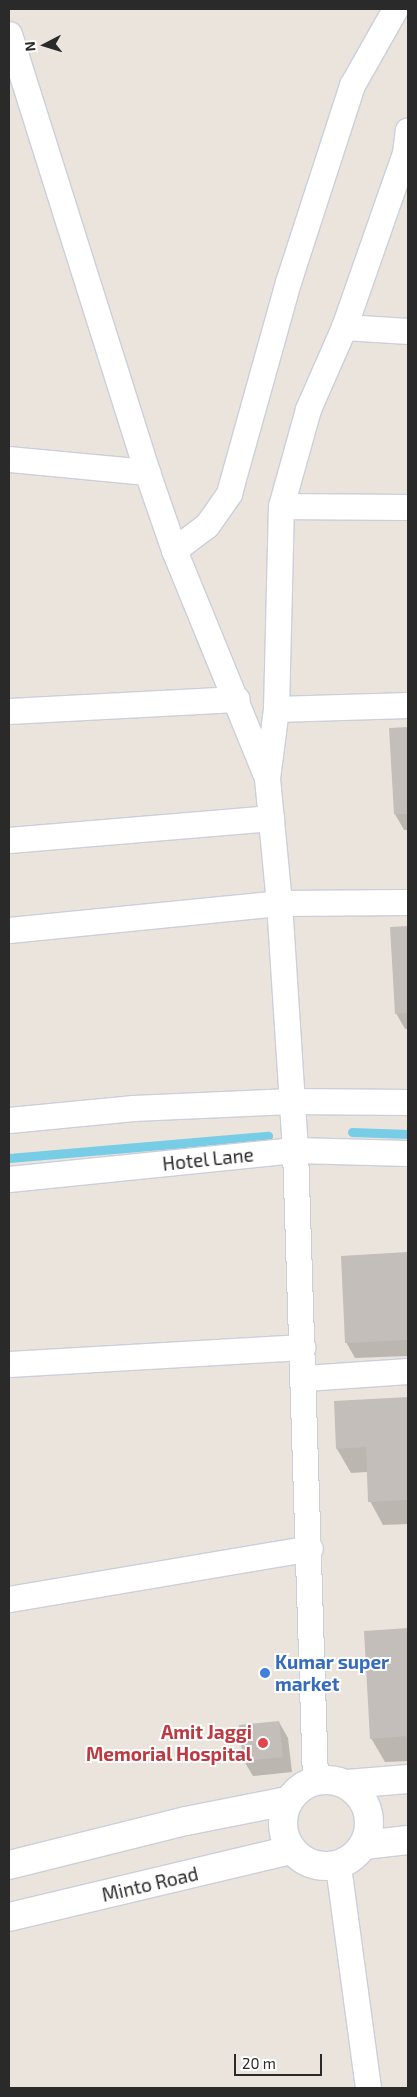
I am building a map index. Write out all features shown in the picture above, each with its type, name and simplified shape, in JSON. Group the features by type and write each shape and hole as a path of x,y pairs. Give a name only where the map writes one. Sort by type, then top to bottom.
{"street":[{"path":"174,550 207,525 229,493 288,282 352,85 395,9"},
{"path":"9,34 147,472 174,550 237,699 267,778"},
{"path":"315,1779 305,1378 295,1150 280,902 267,778 276,709 281,506 308,409 344,327 407,146"},
{"path":"344,327 408,331"},
{"path":"9,459 147,472"},
{"path":"281,506 408,507"},
{"path":"9,711 237,699"},
{"path":"276,709 408,706"},
{"path":"9,840 271,818"},
{"path":"9,930 280,902 408,902"},
{"path":"9,1120 133,1108 291,1101 408,1102"},
{"name":"Hotel Lane","path":"9,1179 295,1150 408,1153"},
{"path":"9,1364 303,1347"},
{"path":"305,1378 408,1371"},
{"path":"9,1599 310,1548"},
{"path":"347,1784 360,1795 366,1809 369,1829 364,1845 352,1858 338,1866 320,1867 304,1861 291,1850 283,1835 287,1801 298,1788 315,1779 330,1779 347,1784 408,1779"},
{"path":"9,1865 186,1821 287,1801"},
{"path":"364,1845 408,1840"},
{"name":"Minto Road","path":"9,1917 291,1850"},
{"path":"338,1866 368,2088"}],"building":[{"path":"408,727 408,814 394,814 389,728"},
{"path":"408,926 408,1013 395,1014 390,927"},
{"path":"408,1252 408,1340 345,1343 341,1256"},
{"path":"408,1397 408,1500 368,1502 366,1447 336,1449 334,1401"},
{"path":"408,1628 408,1736 370,1739 364,1631"},
{"path":"279,1721 283,1757 243,1761 239,1725"}],"waterway":[{"path":"352,1132 408,1134"},
{"path":"9,1158 268,1136"}],"place":[{"name":"Kumar super market","path":"265,1673"},
{"name":"Amit Jaggi Memorial Hospital","path":"263,1743"}]}
